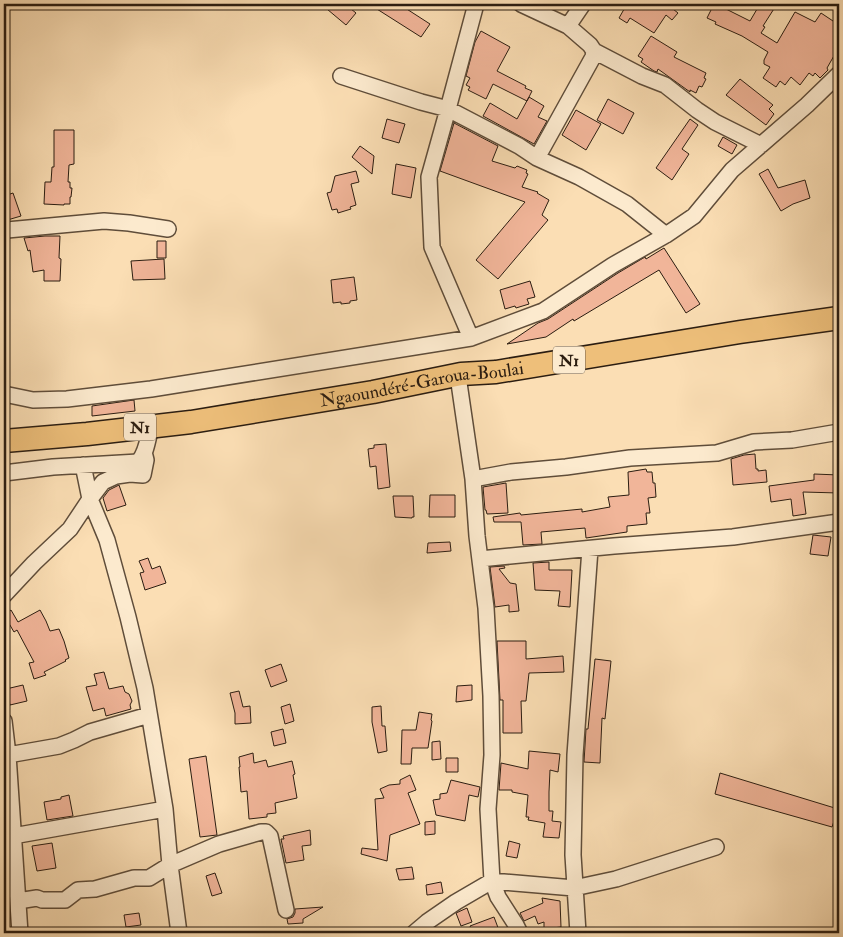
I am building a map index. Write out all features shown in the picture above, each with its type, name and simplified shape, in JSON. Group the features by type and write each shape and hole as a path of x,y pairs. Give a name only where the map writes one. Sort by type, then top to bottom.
{"highway":[{"name":"Ngaoundéré-Garoua-Boulai","path":"4,441 192,422 373,392 461,374 496,372 730,333 839,318"}],"street":[{"path":"471,338 432,247 430,177 476,4"},
{"path":"521,4 568,26 590,45 594,51 642,76 665,85 715,122 761,145"},
{"path":"568,26 583,4"},
{"path":"537,158 589,66 594,51"},
{"path":"4,394 33,400 67,399 151,389 471,338 543,311 613,265 666,236 694,216 732,170 807,105 839,74"},
{"path":"341,76 448,109 519,146 537,158 579,177 627,204 666,236"},
{"path":"4,231 104,221 168,229"},
{"path":"461,374 459,383 473,479 486,608 491,696 492,756 488,809 492,881 498,897 520,933"},
{"path":"4,473 53,467 138,462 144,452 151,426"},
{"path":"473,479 511,472 630,458 717,453 754,442 792,440 839,432"},
{"path":"4,595 34,562 70,529 103,482 116,476 143,475 146,460 144,452"},
{"path":"83,465 90,499 106,540 145,688 165,809 179,933"},
{"path":"480,559 734,537 839,522"},
{"path":"578,933 573,855 575,755 590,549"},
{"path":"8,755 59,746 90,732 149,715"},
{"path":"4,721 20,933"},
{"path":"13,836 165,809"},
{"path":"18,901 37,898 42,900 65,900 78,890 95,889 134,878 148,878 170,865 219,844 266,832 270,836 286,910"},
{"path":"414,933 456,902 492,881 574,888 616,879 716,847"}],"building":[{"path":"321,4 345,4 356,13 346,25"},
{"path":"369,4 399,4 430,24 421,37"},
{"path":"627,4 677,4 673,9 678,13 672,20 666,15 654,33 630,18 627,23 619,18"},
{"path":"714,4 750,21 760,4 777,4 763,26 765,27 761,33 777,43 795,12 815,22 821,13 833,21 839,11 839,47 827,68 828,70 820,78 815,73 813,76 809,73 800,85 791,77 785,85 780,81 776,87 763,78 770,67 764,64 768,52 707,18"},
{"path":"481,31 510,47 497,71 532,91 527,101 493,84 486,99 468,90 470,87 466,85 470,78 466,76 475,42"},
{"path":"651,36 677,52 674,57 706,73 704,78 706,79 702,87 699,86 696,93 690,90 690,92 658,69 657,72 654,71 641,62 643,59 638,56"},
{"path":"740,79 773,105 769,109 774,114 766,125 726,95"},
{"path":"529,97 544,106 538,117 547,121 534,144 483,116 490,103 517,119"},
{"path":"608,99 634,113 623,134 597,120"},
{"path":"576,110 601,124 586,150 562,135"},
{"path":"387,119 405,124 399,143 382,138"},
{"path":"690,119 698,125 682,149 689,154 672,180 656,168"},
{"path":"454,123 498,146 492,161 527,170 526,173 528,174 522,187 538,192 549,200 542,215 548,220 498,279 476,260 525,202 440,171"},
{"path":"54,130 74,130 74,164 69,165 68,182 70,182 70,188 72,188 70,204 44,204 45,182 51,182 52,167 54,167"},
{"path":"723,137 737,145 732,154 718,146"},
{"path":"360,146 374,156 372,174 352,157"},
{"path":"396,164 416,168 411,198 392,194"},
{"path":"768,169 778,188 805,180 810,198 781,211 759,174"},
{"path":"356,171 359,182 351,184 356,205 350,207 351,209 338,213 337,209 332,210 327,193 331,192 335,176"},
{"path":"13,193 21,216 4,221 4,196"},
{"path":"60,236 60,281 44,281 44,270 33,272 30,250 28,251 24,238"},
{"path":"157,241 166,241 166,258 157,258"},
{"path":"664,248 700,304 686,313 659,270 574,321 573,319 546,337 507,344 618,273"},
{"path":"164,259 165,279 133,280 131,261"},
{"path":"354,277 357,300 350,301 350,303 333,303 331,280"},
{"path":"530,281 535,297 527,299 529,304 505,309 500,290"},
{"path":"134,400 135,411 92,416 92,406"},
{"path":"386,444 390,487 378,489 376,466 370,467 368,449 374,448 374,445"},
{"path":"755,454 756,469 758,471 766,470 767,482 733,485 731,459"},
{"path":"646,469 647,472 652,472 656,497 648,498 650,513 646,513 647,524 627,526 627,532 586,538 585,528 541,532 542,544 523,545 521,522 494,522 493,517 520,513 521,515 582,509 582,512 610,507 608,497 629,495 628,472"},
{"path":"814,474 839,475 839,493 803,492 806,514 793,516 791,499 771,502 769,486 814,480"},
{"path":"506,483 508,513 487,514 483,487"},
{"path":"119,485 126,505 107,511 103,498 109,490"},
{"path":"430,495 455,495 455,517 429,517"},
{"path":"393,496 413,496 414,517 395,517"},
{"path":"813,535 831,537 828,556 810,554"},
{"path":"450,542 451,551 427,553 428,543"},
{"path":"148,558 152,569 160,566 166,583 145,590 140,573 144,572 139,561"},
{"path":"549,562 549,570 572,570 570,607 558,606 560,591 535,590 533,563"},
{"path":"504,566 505,568 499,569 510,583 516,584 519,611 509,612 509,605 495,607 490,567"},
{"path":"11,610 18,622 40,610 50,631 59,629 69,658 44,672 46,675 34,679 29,663 34,662 17,630 14,632 4,615"},
{"path":"497,641 526,641 526,659 563,656 564,672 529,673 526,701 521,701 522,733 503,733 503,700 500,700"},
{"path":"595,659 611,661 605,719 602,718 600,763 584,762 586,729 588,729"},
{"path":"281,664 287,681 271,687 265,670"},
{"path":"104,672 109,689 123,686 125,692 129,694 132,701 131,709 106,716 104,708 93,711 86,687 97,685 94,674"},
{"path":"23,685 27,701 10,705 6,689"},
{"path":"472,685 472,700 456,702 457,686"},
{"path":"239,691 243,707 250,706 251,723 235,724 235,713 230,693"},
{"path":"290,704 294,721 285,724 281,707"},
{"path":"381,706 382,726 385,726 387,751 378,753 372,722 372,707"},
{"path":"419,712 432,714 428,748 412,748 411,764 401,764 402,730 416,730"},
{"path":"283,729 286,743 274,746 271,732"},
{"path":"440,741 441,759 432,760 432,742"},
{"path":"529,751 560,754 558,772 550,770 549,792 549,811 553,811 552,821 561,822 559,838 543,837 545,823 528,820 529,817 526,817 528,795 512,792 512,790 499,790 501,763 528,769"},
{"path":"253,753 254,763 266,760 268,767 292,761 297,798 275,803 276,813 267,814 267,817 249,819 247,791 241,792 239,757"},
{"path":"206,756 217,835 200,837 189,759"},
{"path":"446,758 458,758 458,772 446,772"},
{"path":"720,773 838,809 832,827 715,794"},
{"path":"410,775 416,790 408,793 420,824 390,835 387,861 361,854 362,848 378,850 375,799 384,798 380,789 389,785 400,784 400,780"},
{"path":"451,780 480,787 478,797 469,795 465,821 436,815 433,800 440,799 440,794 447,793"},
{"path":"69,795 73,816 47,820 44,802 61,799 61,797"},
{"path":"435,821 435,834 425,835 425,822"},
{"path":"310,830 311,845 302,846 304,860 286,863 281,839 284,839 283,836"},
{"path":"509,841 520,844 517,858 506,856"},
{"path":"52,843 56,868 37,871 32,846"},
{"path":"412,867 414,879 399,880 396,869"},
{"path":"215,873 222,893 212,896 206,876"},
{"path":"441,882 443,893 427,895 426,885"},
{"path":"542,898 560,901 561,927 544,929 544,922 538,924 535,916 524,921 520,913 543,903"},
{"path":"323,907 303,919 303,923 288,924 287,919 293,917 295,909"},
{"path":"467,908 472,922 461,926 456,913"},
{"path":"139,913 141,925 126,927 124,915"},
{"path":"494,917 500,933 473,933 470,926"}]}
